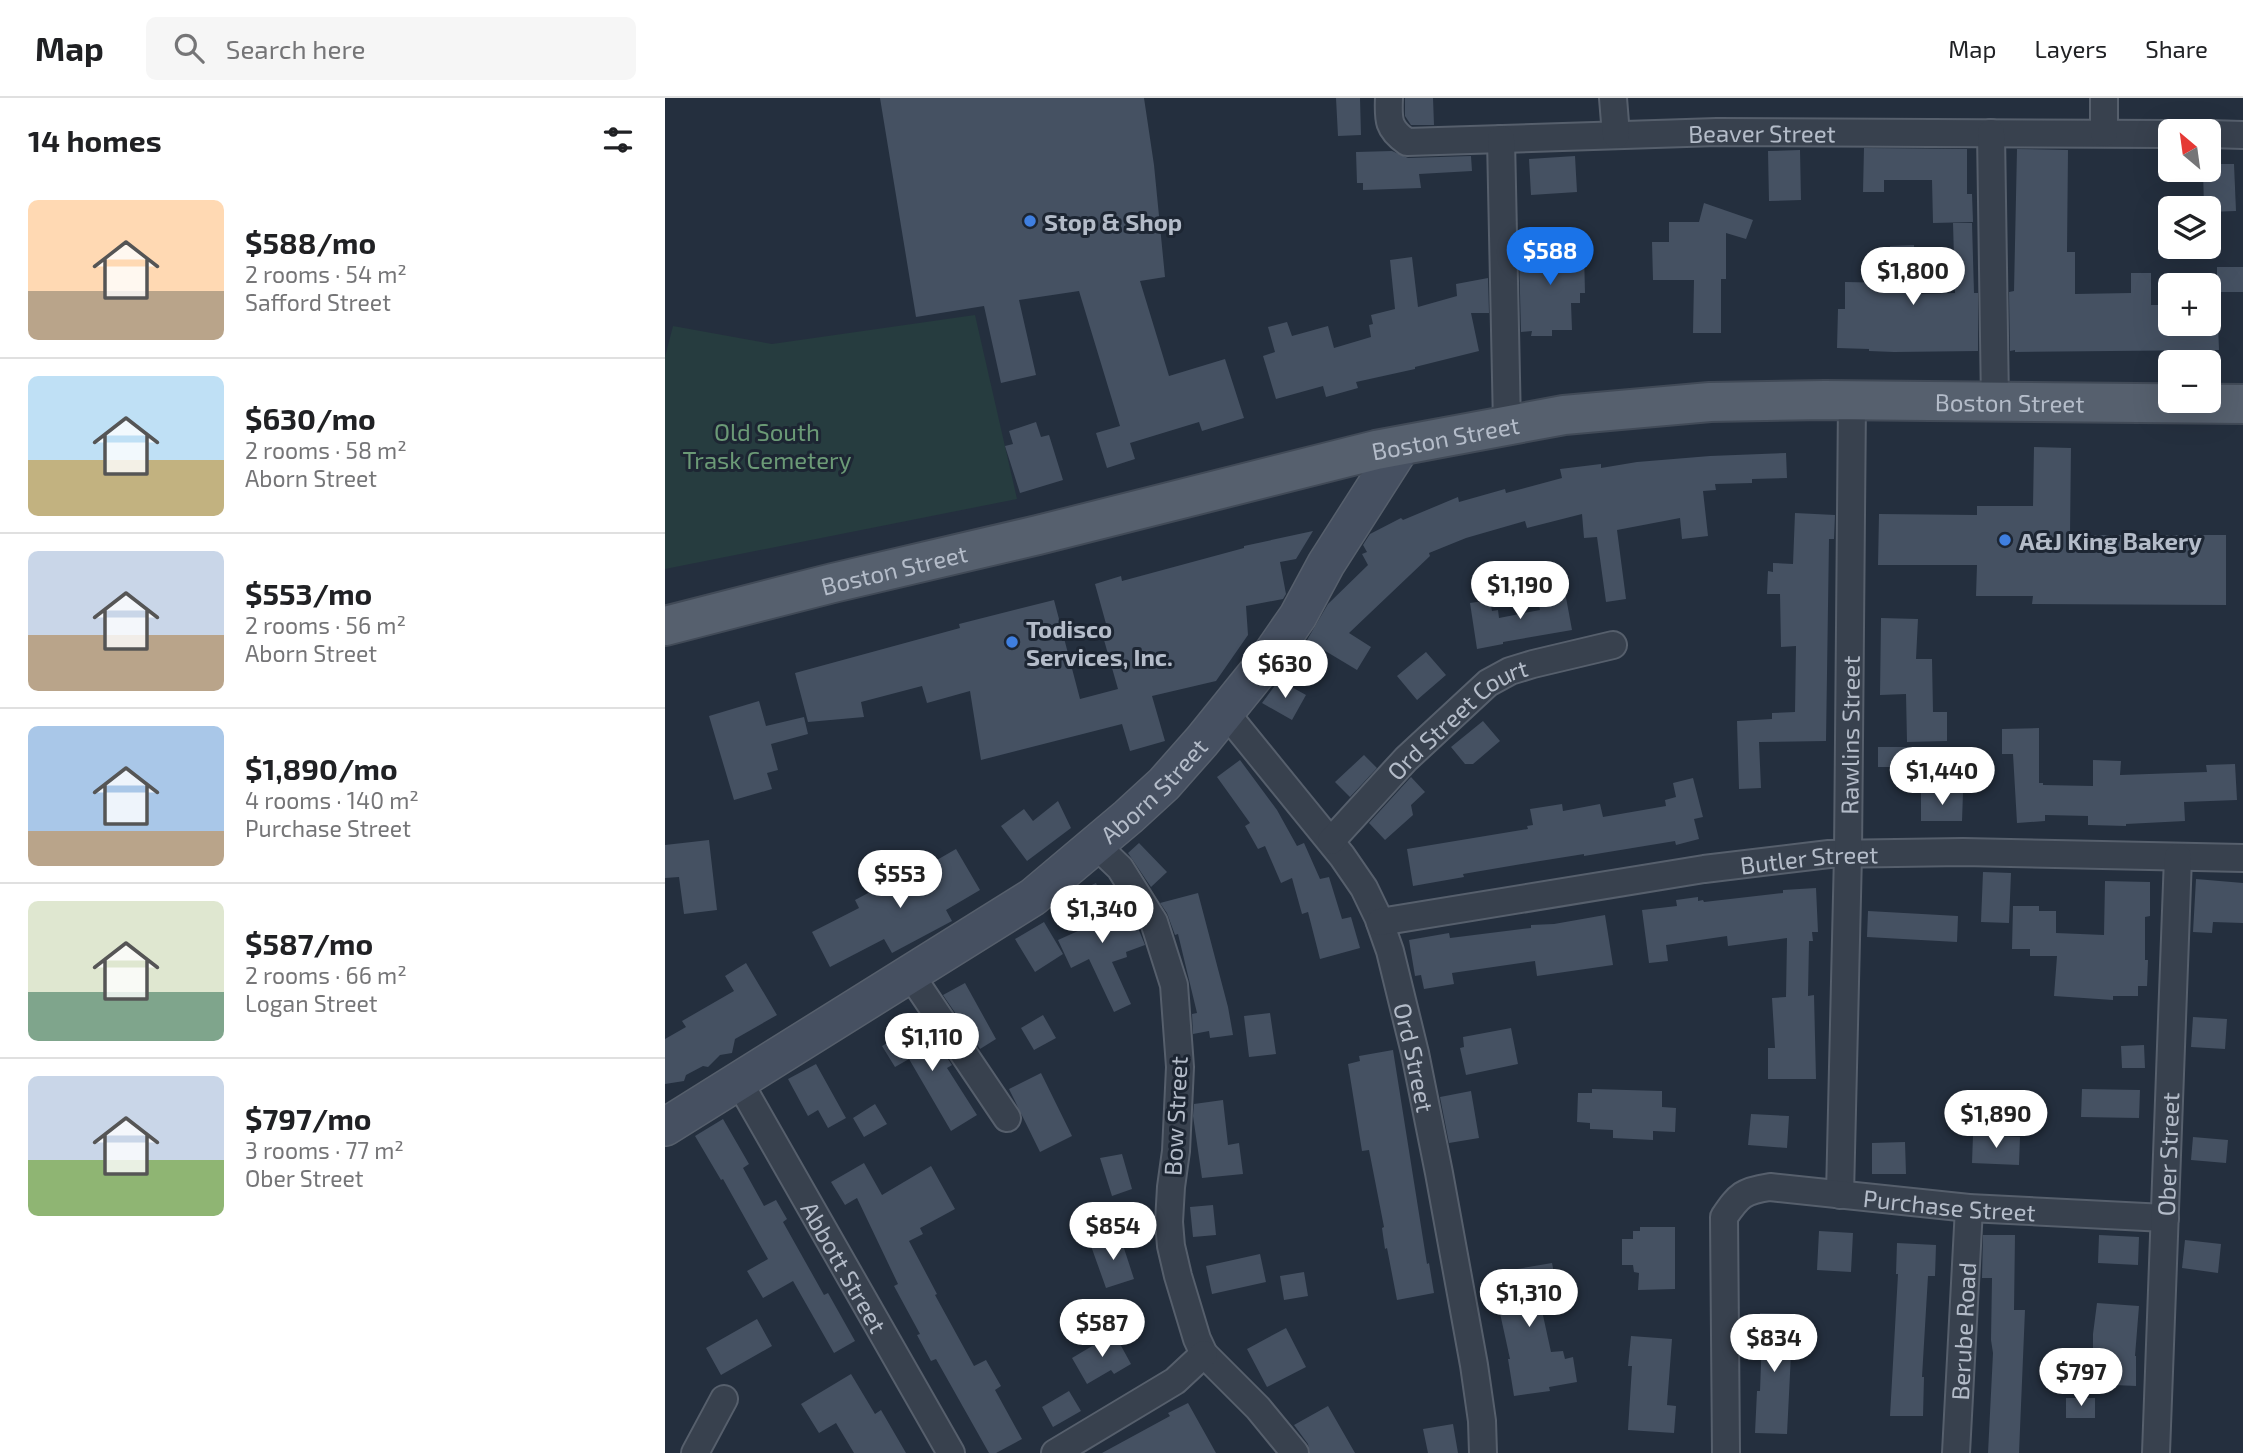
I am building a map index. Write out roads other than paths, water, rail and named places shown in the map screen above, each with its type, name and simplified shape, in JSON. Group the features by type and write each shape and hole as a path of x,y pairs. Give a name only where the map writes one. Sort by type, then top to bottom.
{"main road":[{"name":"Boston Street","path":"666,626 1402,445 1564,415 1678,403 1852,401 2243,404"}],"street":[{"name":"Beaver Street","path":"1389,98 1388,120 1397,135 1407,142 1717,132 2158,134"},
{"path":"1613,98 1616,135"},
{"path":"2104,98 2104,134"},
{"path":"1991,133 1995,403"},
{"path":"2221,134 2243,135"},
{"path":"1501,139 1507,425"},
{"name":"Rawlins Street","path":"1840,1195 1848,854 1852,401"},
{"name":"Aborn Street","path":"665,1126 1033,897 1097,846 1164,784 1269,657 1298,616 1326,564 1402,445"},
{"name":"Ord Street Court","path":"1331,841 1406,759 1488,682 1533,664 1613,645"},
{"name":"Ord Street","path":"1225,712 1331,841 1364,888 1380,922 1401,991 1439,1173 1474,1365 1482,1421 1483,1453"},
{"name":"Bow Street","path":"1097,846 1120,868 1154,922 1174,985 1180,1067 1169,1222 1171,1246 1196,1339 1204,1354 1258,1408 1295,1453"},
{"name":"Butler Street","path":"1380,922 1704,869 1829,854 1963,852 2243,858"},
{"name":"Ober Street","path":"2156,1453 2178,857"},
{"path":"910,974 1007,1118"},
{"name":"Abbott Street","path":"739,1080 951,1453"},
{"name":"Purchase Street","path":"1726,1453 1724,1217 1736,1200 1752,1190 1770,1187 1969,1208 2165,1218"},
{"name":"Berube Road","path":"1956,1453 1969,1208"},
{"path":"1055,1453 1175,1381 1204,1354"},
{"path":"695,1453 724,1399"}],"place":[{"name":"Stop & Shop","path":"1030,221"},
{"name":"A&J King Bakery","path":"2005,540"},
{"name":"Todisco Services, Inc.","path":"1012,642"}],"park label":[{"name":"Old South Trask Cemetery","path":"767,445"}]}
